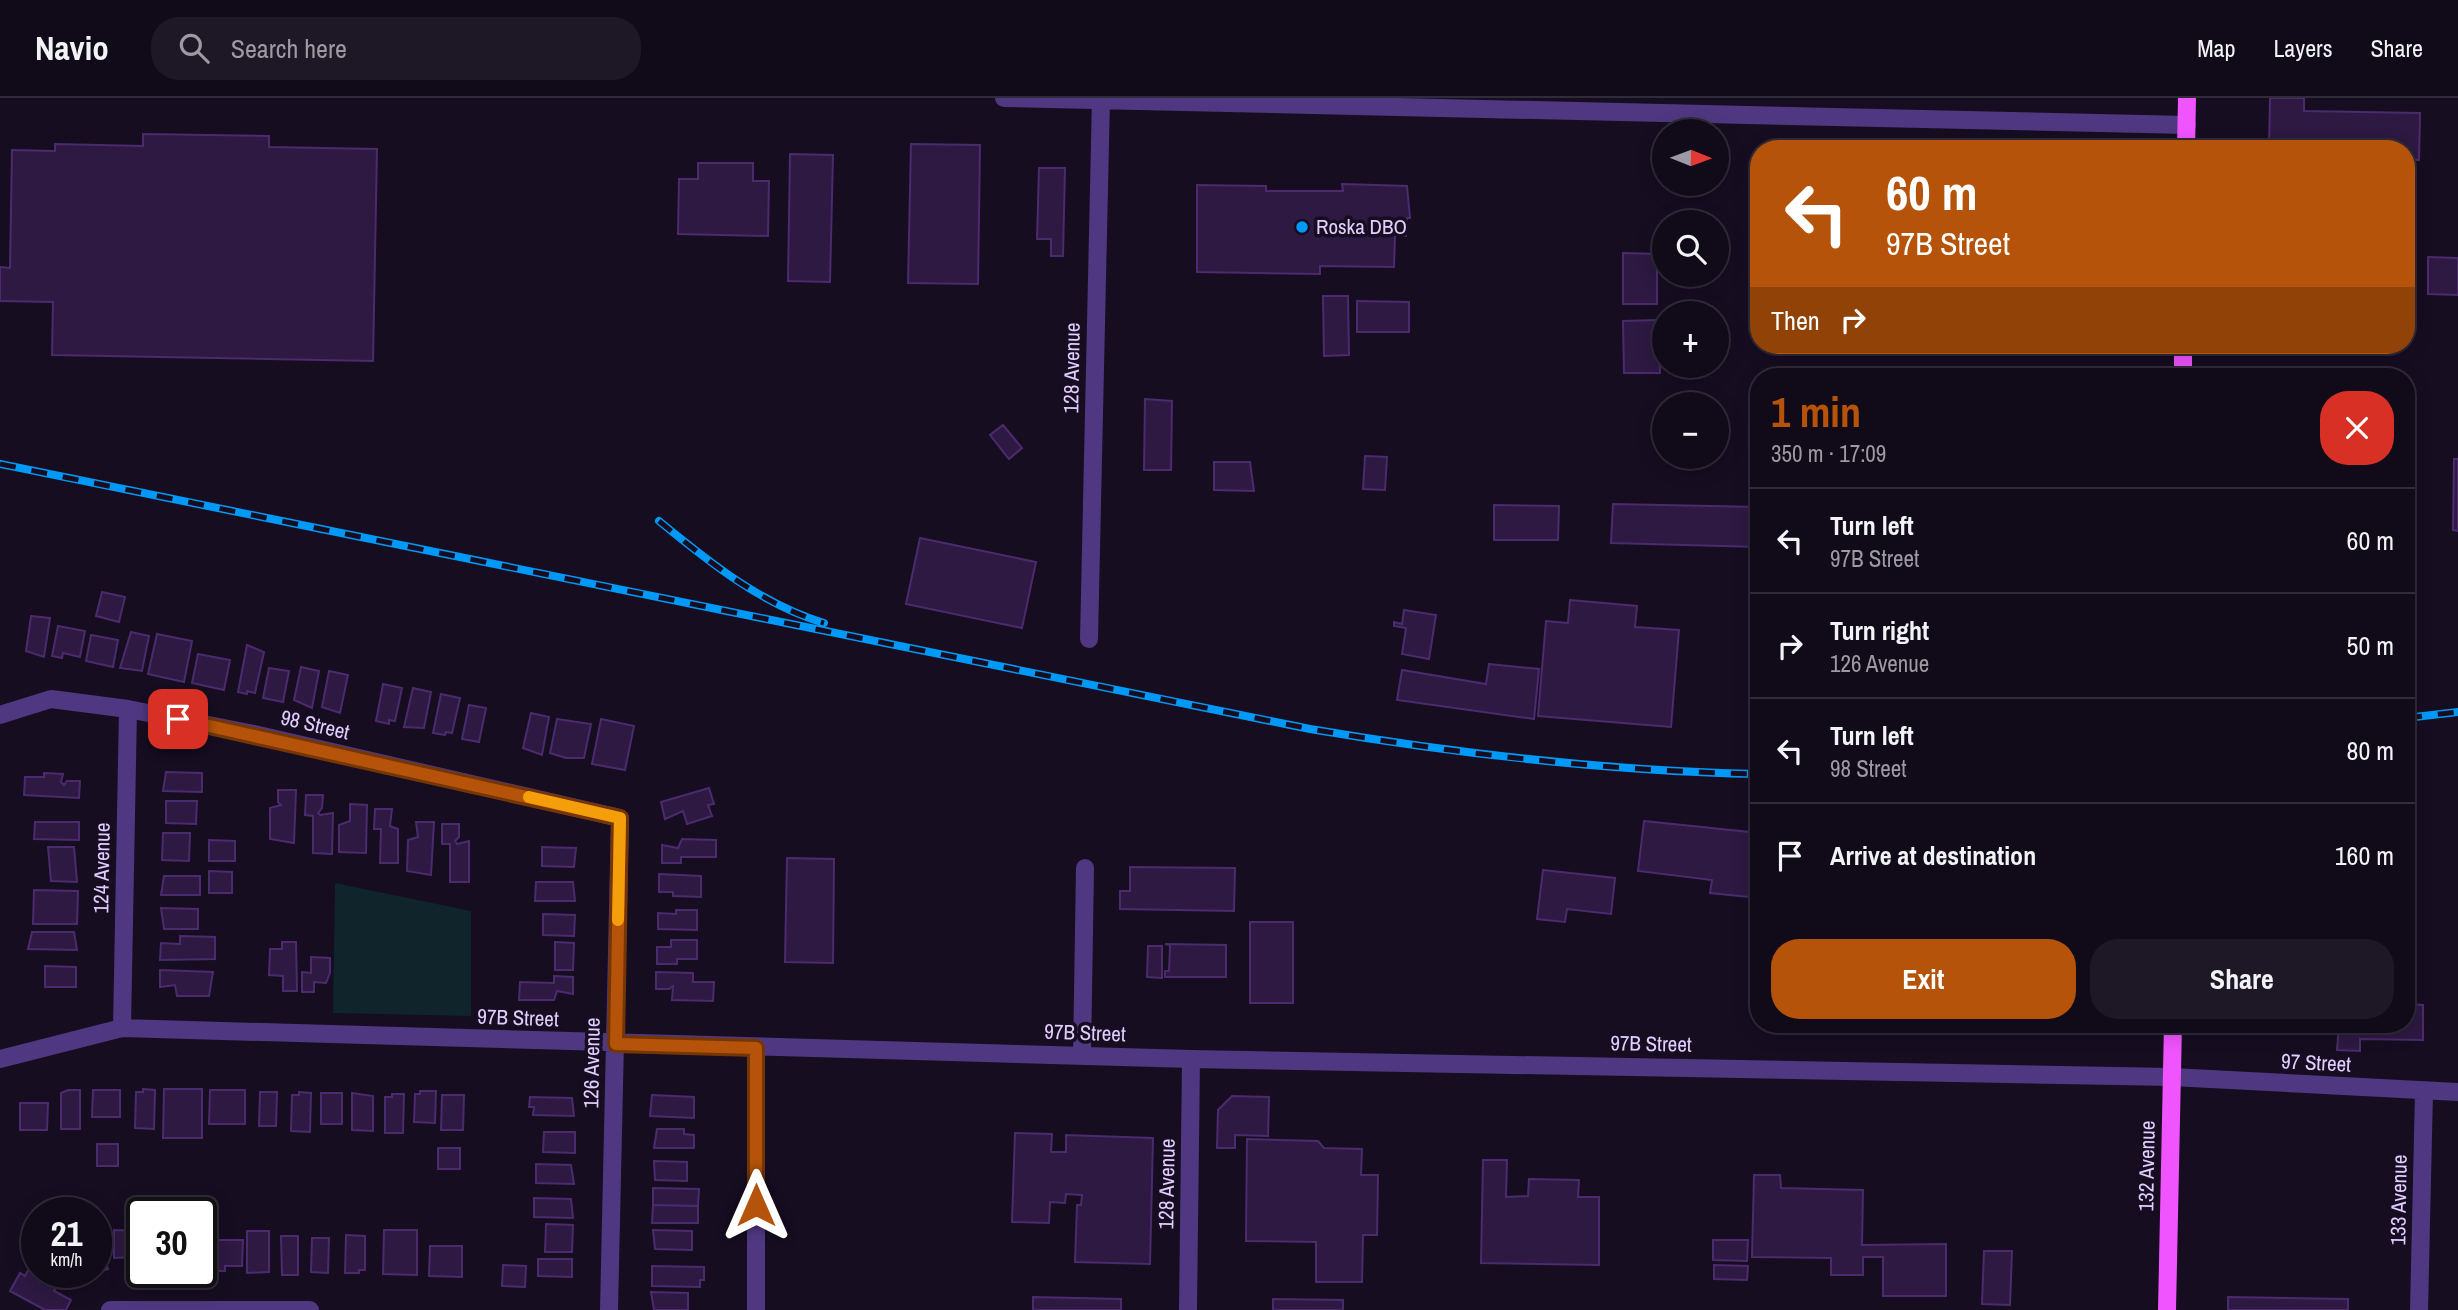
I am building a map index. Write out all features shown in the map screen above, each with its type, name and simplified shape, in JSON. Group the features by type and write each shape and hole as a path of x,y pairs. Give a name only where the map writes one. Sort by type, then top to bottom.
{"main road":[{"path":"2186,140 2187,98"},
{"name":"132 Avenue","path":"2167,1310 2173,1033"}],"street":[{"path":"1004,98 2187,125"},
{"name":"128 Avenue","path":"1088,639 1101,99"},
{"name":"98 Street","path":"0,715 51,699 128,709 254,734 620,818"},
{"name":"124 Avenue","path":"122,1028 128,709"},
{"name":"126 Avenue","path":"610,1310 620,818"},
{"path":"1082,1055 1085,868"},
{"name":"97B Street","path":"0,1059 122,1028 1191,1059 2172,1077"},
{"path":"756,1048 756,1310"},
{"name":"128 Avenue","path":"1188,1310 1191,1059"},
{"name":"97 Street","path":"2172,1077 2458,1092"},
{"name":"133 Avenue","path":"2419,1310 2424,1092"},
{"path":"110,1309 310,1310"}],"shaded area":[{"path":"335,883 471,911 471,1016 333,1013"}],"building":[{"path":"2270,98 2304,98 2304,111 2420,113 2419,160 2415,160 2415,140 2269,140"},
{"path":"143,134 269,136 269,147 377,149 373,361 52,355 53,302 0,301 0,267 10,268 12,150 55,151 55,144 143,146"},
{"path":"911,144 980,145 978,284 908,283"},
{"path":"790,154 833,155 830,282 788,281"},
{"path":"698,163 753,163 753,181 769,181 768,236 678,234 679,179 698,179"},
{"path":"1039,168 1065,168 1063,256 1051,256 1051,239 1037,239"},
{"name":"Roska DBO","path":"1342,184 1407,186 1410,218 1407,218 1406,236 1395,236 1394,267 1320,266 1320,274 1197,272 1197,185 1266,186 1266,191 1343,191"},
{"path":"1623,253 1652,254 1652,287 1657,287 1657,301 1652,301 1652,304 1623,304"},
{"path":"2428,257 2458,258 2458,295 2428,294"},
{"path":"1323,296 1348,296 1349,355 1324,356"},
{"path":"1357,301 1409,302 1409,332 1357,332"},
{"path":"1652,320 1652,373 1624,373 1623,321"},
{"path":"1145,399 1172,401 1171,470 1144,470"},
{"path":"1003,425 1022,448 1009,459 990,435"},
{"path":"1365,456 1387,457 1385,490 1363,489"},
{"path":"2454,459 2458,459 2458,531 2453,530"},
{"path":"1214,462 1250,462 1254,491 1214,490"},
{"path":"1613,504 1750,507 1750,547 1611,543"},
{"path":"1494,505 1559,506 1558,540 1494,540"},
{"path":"920,538 1036,562 1022,628 906,604"},
{"path":"102,592 125,597 119,622 96,616"},
{"path":"1570,600 1637,606 1635,627 1679,630 1671,727 1538,716 1546,621 1568,623"},
{"path":"1404,610 1436,615 1429,659 1402,654 1406,628 1394,626 1394,622 1402,624"},
{"path":"31,616 50,618 44,657 26,651"},
{"path":"58,626 85,631 80,657 63,653 62,658 52,656"},
{"path":"131,632 149,636 142,671 120,668"},
{"path":"157,634 192,641 184,682 148,674"},
{"path":"91,635 118,640 113,667 86,661"},
{"path":"247,645 264,652 255,693 247,691 247,694 238,692"},
{"path":"198,654 230,660 224,690 192,683"},
{"path":"1489,664 1539,669 1534,719 1397,700 1402,670 1486,684"},
{"path":"301,667 319,671 312,708 294,700"},
{"path":"269,668 289,671 283,702 263,698"},
{"path":"329,671 348,675 340,713 322,707"},
{"path":"383,684 402,688 395,721 389,720 389,724 376,721"},
{"path":"413,688 431,692 424,728 404,727"},
{"path":"441,694 460,698 452,733 446,732 445,735 433,733"},
{"path":"469,705 486,708 479,742 462,739"},
{"path":"531,713 549,717 542,755 523,748"},
{"path":"557,719 591,724 584,758 566,758 550,753"},
{"path":"601,719 634,726 625,770 592,764"},
{"path":"166,772 202,773 202,792 163,791"},
{"path":"44,773 63,774 61,782 64,785 67,781 80,781 79,798 24,795 25,777 44,777"},
{"path":"709,788 714,804 708,805 712,816 687,824 683,811 665,819 661,802"},
{"path":"278,790 296,790 294,843 270,839 270,808 281,805 278,802"},
{"path":"306,795 323,795 322,808 318,813 333,813 332,854 313,853 313,816 305,815"},
{"path":"166,801 197,801 196,824 166,823"},
{"path":"350,804 367,805 366,853 339,852 339,825 350,821"},
{"path":"375,809 392,809 390,826 398,829 398,863 380,863 381,829 374,829"},
{"path":"1644,821 1750,832 1750,897 1710,893 1712,880 1638,871"},
{"path":"35,822 79,822 79,840 34,839"},
{"path":"416,822 434,822 431,875 407,871 408,840 418,837"},
{"path":"442,824 459,824 459,837 455,841 457,844 469,841 469,882 450,882 450,844 442,844"},
{"path":"163,833 190,833 189,861 162,860"},
{"path":"682,839 716,840 716,857 681,857 681,863 662,863 662,845 678,848"},
{"path":"209,840 235,841 235,861 209,861"},
{"path":"48,847 74,847 77,882 51,881"},
{"path":"542,847 576,848 574,867 542,866"},
{"path":"787,858 834,859 833,963 785,962"},
{"path":"1130,867 1235,868 1234,911 1120,909 1120,891 1130,891"},
{"path":"1543,870 1615,878 1611,914 1567,909 1565,922 1537,919"},
{"path":"209,871 232,872 232,893 209,893"},
{"path":"659,874 701,876 701,897 673,896 673,892 659,892"},
{"path":"164,876 200,876 200,895 161,895"},
{"path":"536,882 573,882 575,901 535,901"},
{"path":"34,890 78,891 77,924 33,924"},
{"path":"161,908 198,909 198,929 164,929"},
{"path":"676,910 697,910 697,930 658,929 658,913 676,914"},
{"path":"543,914 575,915 574,936 543,935"},
{"path":"1250,922 1293,922 1293,1003 1250,1003"},
{"path":"32,932 74,932 77,950 28,949"},
{"path":"180,936 215,937 215,959 160,960 161,943 180,944"},
{"path":"671,940 697,940 697,959 677,959 677,964 657,964 657,947 671,947"},
{"path":"282,942 296,942 297,991 283,991 283,976 269,975 270,949 282,949"},
{"path":"555,942 574,943 573,970 555,970"},
{"path":"1165,944 1226,945 1226,977 1165,977 1165,971 1169,971 1170,945"},
{"path":"1148,946 1162,946 1162,978 1147,977"},
{"path":"311,957 330,958 330,973 326,983 314,982 314,992 302,992 302,972 311,973"},
{"path":"45,966 76,967 76,987 45,987"},
{"path":"160,970 213,972 209,996 177,996 175,985 160,987"},
{"path":"656,972 693,973 693,982 714,982 713,1001 672,1000 673,986 669,989 656,989"},
{"path":"554,976 573,977 573,994 557,991 554,1000 519,1000 520,982 554,983"},
{"path":"2415,1005 2423,1005 2423,1040 2360,1039 2360,1051 2337,1050 2338,1033 2415,1033"},
{"path":"143,1089 155,1090 154,1129 135,1128 136,1092 143,1092"},
{"path":"164,1089 202,1089 202,1138 163,1138"},
{"path":"80,1090 80,1129 61,1129 61,1093"},
{"path":"93,1090 120,1090 120,1117 92,1117"},
{"path":"210,1090 245,1090 245,1124 209,1124"},
{"path":"420,1091 436,1091 435,1123 414,1122 415,1094 420,1094"},
{"path":"260,1092 277,1092 276,1126 259,1126"},
{"path":"299,1092 311,1093 310,1132 291,1131 292,1095 299,1095"},
{"path":"321,1093 342,1093 342,1124 321,1124"},
{"path":"352,1093 373,1096 373,1131 352,1130"},
{"path":"392,1094 404,1094 403,1133 385,1133 385,1097 392,1097"},
{"path":"442,1095 464,1095 463,1130 441,1130"},
{"path":"652,1095 694,1097 694,1118 650,1116"},
{"path":"1232,1096 1269,1097 1268,1136 1235,1135 1235,1148 1217,1148 1218,1110"},
{"path":"530,1097 572,1098 574,1116 533,1115 534,1107 529,1107"},
{"path":"20,1103 48,1103 47,1130 20,1130"},
{"path":"657,1129 684,1129 684,1134 694,1135 694,1148 654,1148"},
{"path":"544,1132 575,1132 575,1153 543,1152"},
{"path":"1015,1133 1052,1134 1051,1152 1066,1152 1066,1135 1153,1138 1150,1264 1075,1262 1077,1205 1081,1205 1082,1195 1066,1194 1065,1203 1050,1202 1049,1223 1012,1222"},
{"path":"1247,1139 1318,1141 1324,1148 1362,1149 1361,1175 1378,1175 1377,1235 1363,1235 1362,1282 1316,1282 1316,1242 1246,1241"},
{"path":"97,1144 118,1144 118,1166 97,1166"},
{"path":"438,1148 460,1148 460,1169 438,1169"},
{"path":"1483,1160 1507,1160 1506,1197 1528,1196 1529,1179 1579,1180 1578,1197 1599,1197 1599,1265 1481,1263"},
{"path":"654,1161 687,1162 687,1181 655,1180"},
{"path":"536,1164 571,1165 574,1184 536,1183"},
{"path":"1754,1175 1780,1175 1781,1188 1863,1190 1862,1245 1946,1244 1946,1296 1883,1296 1883,1257 1863,1257 1863,1275 1831,1275 1831,1258 1752,1257"},
{"path":"653,1188 699,1189 698,1206 653,1205"},
{"path":"534,1198 571,1199 573,1218 534,1217"},
{"path":"653,1205 698,1206 698,1223 652,1223"},
{"path":"546,1224 573,1225 572,1252 545,1252"},
{"path":"114,1230 126,1230 126,1257 114,1258"},
{"path":"384,1230 417,1230 417,1275 383,1274"},
{"path":"653,1230 692,1231 692,1250 655,1249"},
{"path":"247,1231 269,1231 269,1272 247,1273"},
{"path":"346,1235 365,1236 365,1270 359,1270 359,1273 345,1273"},
{"path":"281,1236 298,1236 298,1275 282,1275"},
{"path":"312,1238 329,1238 328,1273 311,1272"},
{"path":"217,1240 243,1240 242,1266 225,1266 225,1271 217,1271"},
{"path":"1713,1240 1748,1240 1747,1261 1713,1260"},
{"path":"430,1246 462,1246 462,1277 429,1276"},
{"path":"1984,1251 2012,1251 2010,1305 1982,1304"},
{"path":"538,1259 572,1259 572,1277 538,1276"},
{"path":"503,1265 526,1266 525,1287 502,1286"},
{"path":"1714,1265 1748,1266 1747,1280 1714,1279"},
{"path":"652,1266 704,1267 704,1280 700,1280 700,1287 652,1286"},
{"path":"20,1273 21,1288 56,1288 54,1291 71,1300 66,1310 45,1310 10,1291"},
{"path":"651,1292 688,1293 688,1310 654,1310"},
{"path":"1033,1297 1121,1299 1121,1310 1033,1310"},
{"path":"2228,1297 2348,1299 2348,1310 2228,1310"},
{"path":"1273,1299 1343,1300 1343,1310 1273,1310"}],"railway":[{"path":"0,464 1310,729 1533,760 1750,774"},
{"path":"659,521 757,593 824,623"},
{"path":"2415,717 2458,712"}],"slow traffic":[{"path":"529,797 620,818 618,920"}],"place":[{"name":"Roska DBO","path":"1302,227"}],"route":[{"path":"178,719 620,818 616,1044 756,1048 756,1205"}]}
